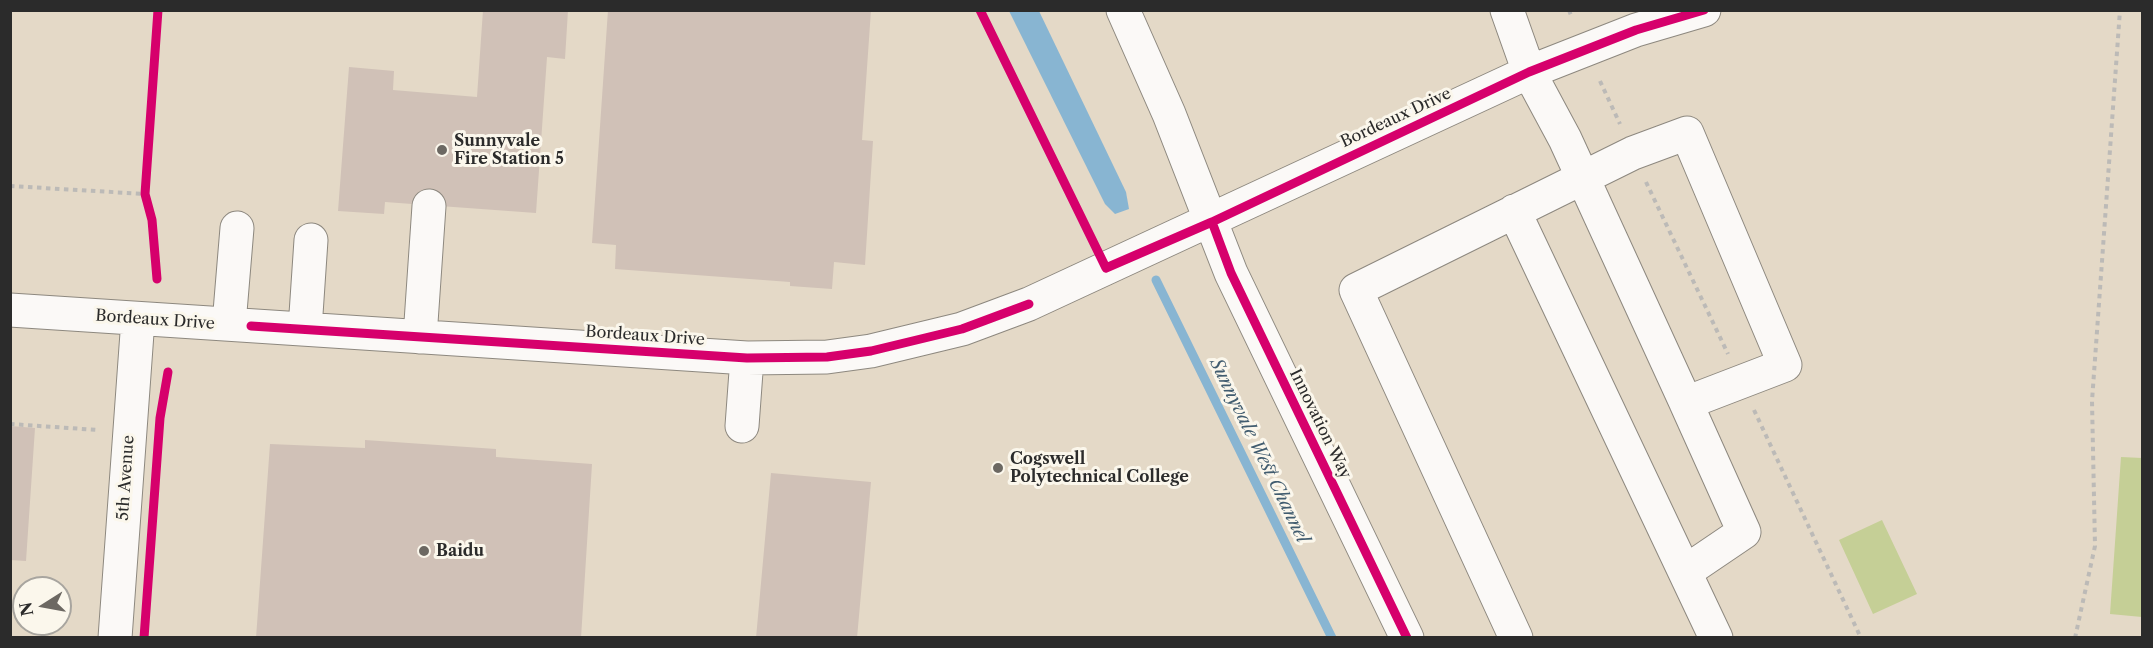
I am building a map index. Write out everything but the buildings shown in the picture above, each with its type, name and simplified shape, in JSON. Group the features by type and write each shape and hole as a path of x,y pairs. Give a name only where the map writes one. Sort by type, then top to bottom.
{"street":[{"name":"Innovation Way","path":"1123,10 1169,114 1230,273 1407,638"},
{"path":"1507,10 1529,72 1582,177 1744,532 1684,572"},
{"name":"Bordeaux Drive","path":"10,310 747,358 827,357 871,351 962,329 1029,304 1212,222 1529,72 1636,30 1704,10"},
{"path":"1516,638 1356,290 1582,177 1633,153 1687,133 1785,365 1686,403"},
{"path":"420,337 429,206"},
{"path":"1514,211 1716,638"},
{"path":"229,324 237,228"},
{"path":"305,329 311,240"},
{"name":"5th Avenue","path":"116,638 138,319"},
{"path":"742,426 747,358"}],"path":[{"path":"1569,10 1572,18"},
{"path":"2075,638 2095,546 2092,401 2120,10"},
{"path":"10,186 146,199 145,183"},
{"path":"10,424 102,430"}],"green space":[{"path":"2121,457 2142,458 2142,617 2110,614"},
{"path":"1882,520 1917,594 1873,614 1839,540"}],"water":[{"path":"1009,11 1039,11 1126,192 1129,209 1115,214 1105,204"}],"waterway":[{"name":"Sunnyvale West Channel","path":"1156,280 1332,638"}],"cycle path":[{"path":"157,279 152,220 145,194 158,10"},
{"path":"980,10 1106,268 1212,222 1529,72 1636,30 1704,10"},
{"path":"1212,222 1231,273 1407,638"},
{"path":"251,326 747,358 827,357 871,351 962,329 1029,304"},
{"path":"144,638 160,418 168,372"}],"place":[{"name":"Sunnyvale Fire Station 5","path":"442,150"},
{"name":"Cogswell Polytechnical College","path":"998,468"},
{"name":"Baidu","path":"424,551"}]}
